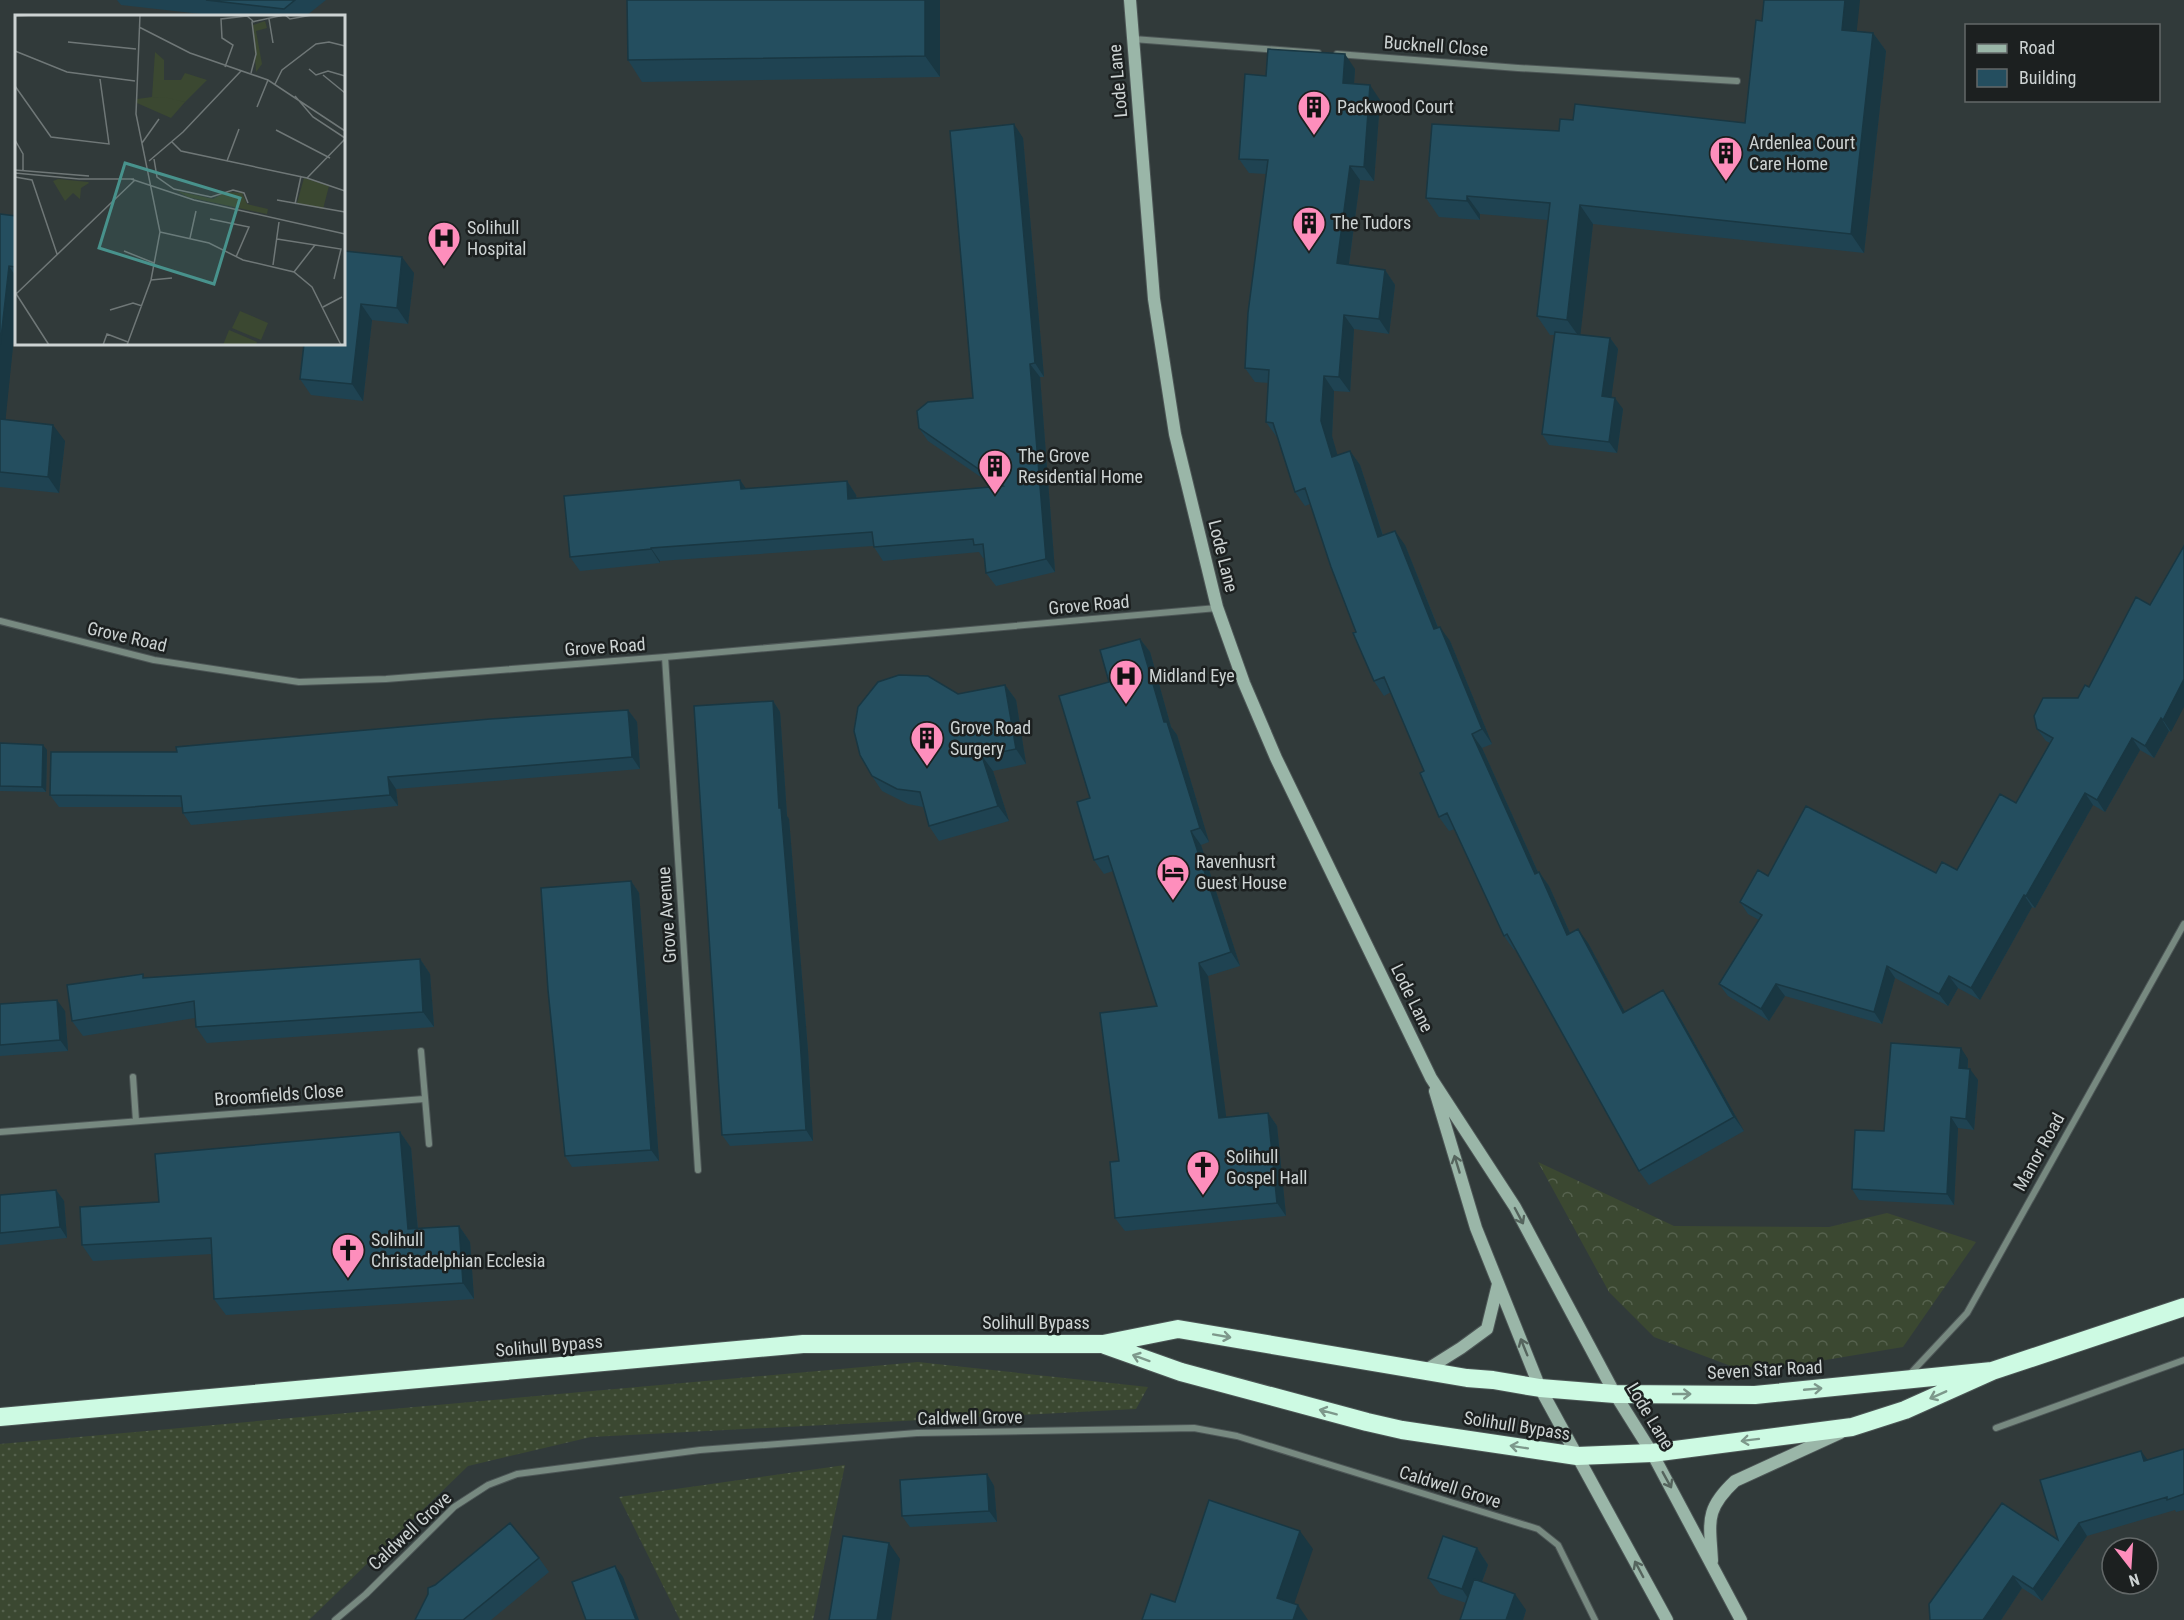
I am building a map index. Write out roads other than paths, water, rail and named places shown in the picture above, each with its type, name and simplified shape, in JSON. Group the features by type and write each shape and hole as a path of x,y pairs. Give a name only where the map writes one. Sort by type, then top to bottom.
{"highway":[{"name":"Seven Star Road","path":"1577,1456 1652,1454 1852,1427 1905,1410 1992,1371 2184,1307"},
{"name":"Solihull Bypass","path":"0,1418 803,1344 1103,1344 1178,1329 1540,1388"},
{"name":"Solihull Bypass","path":"1103,1344 1181,1372 1367,1422 1402,1430 1577,1456"},
{"name":"Seven Star Road","path":"1540,1388 1615,1394 1755,1395 1992,1371"}],"main road":[{"name":"Lode Lane","path":"1130,0 1154,299 1175,434 1217,608 1244,683 1276,758 1431,1078 1515,1207 1615,1394 1652,1454 1741,1620"},
{"name":"Lode Lane","path":"1431,1078 1476,1228 1540,1388 1667,1620"},
{"path":"1426,1370 1487,1329 1498,1284"},
{"path":"1712,1566 1710,1515 1723,1493 1735,1482 1852,1427"}],"street":[{"name":"Bucknell Close","path":"1133,39 1518,68 1737,81"},
{"name":"Grove Road","path":"0,621 154,660 299,682 386,679 665,657 1217,608"},
{"name":"Grove Avenue","path":"665,657 698,1170"},
{"name":"Manor Road","path":"1903,1381 1966,1313 2184,924"},
{"path":"421,1051 429,1144"},
{"path":"133,1077 136,1121"},
{"name":"Broomfields Close","path":"0,1132 424,1099"},
{"path":"1996,1428 2184,1360"},
{"name":"Caldwell Grove","path":"335,1620 366,1594 454,1507 488,1485 517,1474 700,1450 917,1433 1194,1428 1237,1436 1538,1530 1558,1545 1595,1620"}],"place":[{"name":"Packwood Court","path":"1314,136"},
{"name":"Ardenlea Court Care Home","path":"1726,182"},
{"name":"The Tudors","path":"1309,252"},
{"name":"Solihull Hospital","path":"444,267"},
{"name":"The Grove Residential Home","path":"995,495"},
{"name":"Midland Eye","path":"1126,705"},
{"name":"Grove Road Surgery","path":"927,767"},
{"name":"Ravenhusrt Guest House","path":"1173,901"},
{"name":"Solihull Gospel Hall","path":"1203,1196"},
{"name":"Solihull Christadelphian Ecclesia","path":"348,1279"}]}
